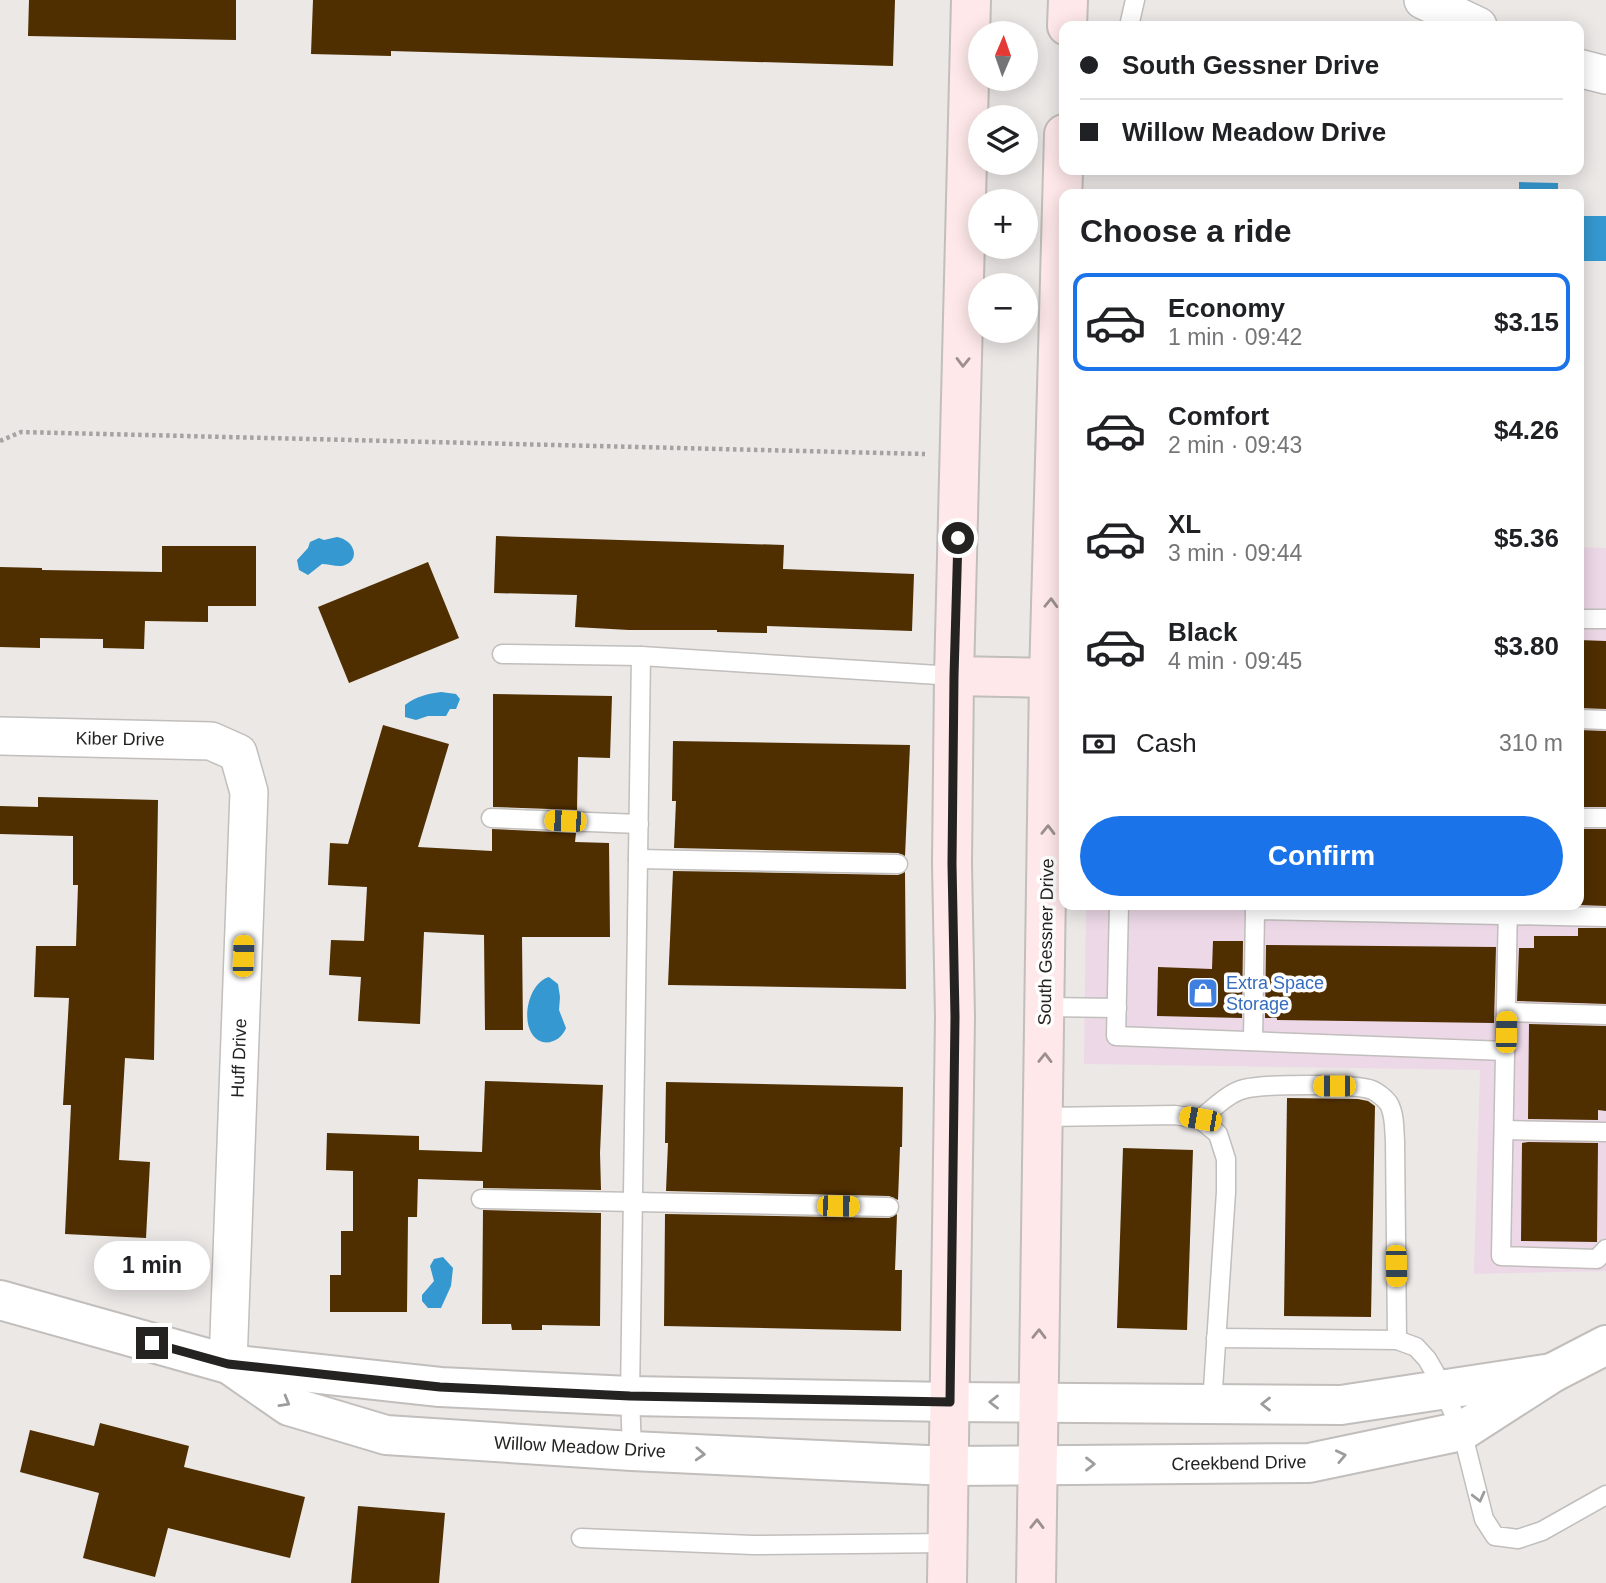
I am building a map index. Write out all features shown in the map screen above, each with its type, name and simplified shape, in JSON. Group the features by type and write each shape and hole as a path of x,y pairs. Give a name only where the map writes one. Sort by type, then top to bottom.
{"main road":[{"path":"947,1583 955,1017 952,864 954,676 971,0"},
{"path":"1067,21 1068,0"},
{"name":"South Gessner Drive","path":"1036,1583 1049,678 1059,315"},
{"path":"954,676 1049,678"}],"street":[{"path":"1423,0 1467,21"},
{"path":"1584,70 1606,75"},
{"name":"Kiber Drive","path":"0,736 211,741 238,754"},
{"name":"Huff Drive","path":"228,1364 248,792 238,754"},
{"name":"Willow Meadow Drive","path":"0,1300 228,1364 440,1387 630,1396 950,1402"},
{"name":"Creekbend Drive","path":"948,1466 1309,1463 1462,1431 1552,1373 1606,1345"},
{"name":"Willow Meadow Drive","path":"228,1364 289,1406 386,1435 632,1451 948,1466"},
{"name":"Creekbend Drive","path":"950,1402 1341,1405 1552,1373"}],"lane":[{"path":"1130,21 1135,0"},
{"path":"1584,619 1606,619"},
{"path":"502,654 641,656 954,676"},
{"path":"632,1451 630,1396 641,656"},
{"path":"1584,719 1606,720"},
{"path":"491,818 639,824"},
{"path":"1584,818 1606,818"},
{"path":"638,859 898,864"},
{"path":"1119,910 1116,1036 1505,1051"},
{"path":"1253,1041 1255,910 1508,910 1606,917"},
{"path":"1508,910 1501,1256 1597,1259 1606,1249"},
{"path":"1046,1007 1116,1008"},
{"path":"1506,1012 1606,1015"},
{"path":"1200,1119 1242,1089 1266,1086 1356,1086 1375,1091 1388,1104 1394,1120 1395,1141 1397,1340"},
{"path":"1044,1116 1175,1115 1200,1119 1219,1134 1226,1159 1226,1192 1212,1404"},
{"path":"1504,1130 1606,1132"},
{"path":"481,1199 889,1207"},
{"path":"1216,1338 1397,1340 1416,1347 1427,1359 1462,1431 1484,1519 1495,1536 1518,1539 1542,1531 1606,1495"},
{"path":"581,1538 753,1545 947,1543"}],"path":[{"path":"0,441 21,432 961,455"}],"shaded area":[{"path":"1584,547 1606,548 1606,1271 1474,1274 1480,1070 1084,1064 1086,910 1584,910"}],"water":[{"path":"1519,182 1558,183 1558,189 1519,189"},
{"path":"1584,216 1606,216 1606,261 1584,261"},
{"path":"337,537 351,546 354,554 350,562 340,566 322,564 308,575 299,570 297,560 310,542 319,538 324,540"},
{"path":"441,692 456,694 460,699 456,709 450,709 446,716 428,716 416,720 405,717 405,705 409,702"},
{"path":"549,977 558,984 559,1010 566,1028 556,1040 546,1042 536,1039 527,1019 532,993 542,980"},
{"path":"443,1257 453,1268 451,1286 441,1308 428,1308 422,1301 422,1295 434,1281 430,1266 434,1259"}],"building":[{"path":"29,0 236,0 236,40 28,36"},
{"path":"313,0 895,0 893,66 391,51 391,56 311,54"},
{"path":"496,536 784,545 783,569 914,574 912,631 767,626 767,633 575,627 577,595 494,593"},
{"path":"162,546 256,546 256,606 208,606 208,622 145,621 144,649 103,648 103,639 40,638 40,648 0,647 0,567 162,572"},
{"path":"428,562 459,638 349,683 318,607"},
{"path":"1584,640 1606,641 1606,709 1584,708"},
{"path":"493,694 612,696 610,758 578,757 577,810 493,807"},
{"path":"383,725 449,744 418,847 492,851 492,829 576,833 575,842 609,843 610,937 522,937 523,1030 485,1030 484,935 424,932 420,1024 358,1021 361,977 329,975 331,940 364,941 367,887 328,885 330,843 348,844"},
{"path":"1584,730 1606,731 1606,807 1584,807"},
{"path":"673,741 910,745 905,856 898,853 674,848 676,801 672,801"},
{"path":"38,797 158,800 154,1060 125,1058 119,1160 150,1162 146,1238 65,1234 71,1105 63,1105 69,998 34,997 36,946 76,946 78,885 73,885 73,836 0,834 0,806 38,807"},
{"path":"1584,829 1606,829 1606,906 1584,905"},
{"path":"673,871 898,875 905,872 906,989 668,985"},
{"path":"1578,928 1606,928 1606,1004 1517,1001 1519,948 1534,948 1534,936 1578,936"},
{"name":"Extra Space Storage","path":"1213,941 1243,941 1242,1018 1157,1016 1158,967 1212,969"},
{"path":"1266,945 1496,947 1494,1023 1265,1018"},
{"path":"1529,1024 1606,1026 1606,1111 1598,1110 1598,1120 1528,1119"},
{"path":"485,1081 603,1085 601,1190 483,1188 483,1181 418,1179 417,1217 408,1217 407,1312 330,1312 330,1275 341,1275 341,1231 353,1231 353,1171 326,1170 327,1133 419,1136 419,1150 482,1152"},
{"path":"666,1082 903,1087 898,1200 889,1196 666,1191"},
{"path":"1287,1098 1358,1099 1375,1106 1371,1317 1284,1316"},
{"path":"1522,1143 1598,1143 1597,1242 1521,1241"},
{"path":"1123,1148 1193,1150 1187,1330 1117,1328"},
{"path":"483,1210 601,1213 600,1326 542,1325 542,1330 512,1330 511,1324 482,1324"},
{"path":"665,1214 889,1218 897,1214 895,1270 902,1270 901,1331 664,1326"},
{"path":"100,1423 189,1446 184,1467 305,1497 290,1558 168,1528 155,1577 83,1558 99,1493 20,1472 30,1430 94,1446"},
{"path":"358,1506 445,1513 439,1583 351,1583"}],"place":[{"name":"Extra Space Storage","path":"1203,993"}],"route":[{"path":"152,1343 228,1364 440,1387 630,1396 950,1402 955,1017 952,864 958,538"}]}
